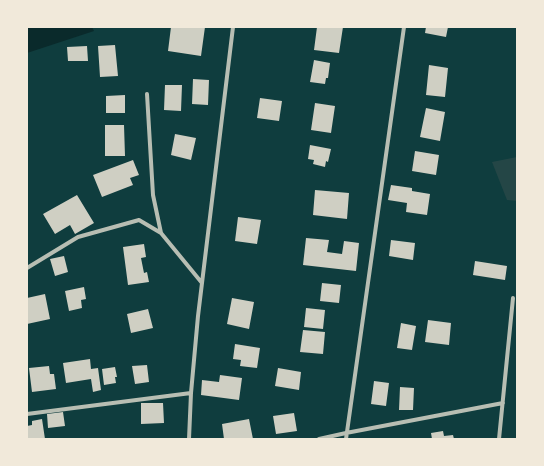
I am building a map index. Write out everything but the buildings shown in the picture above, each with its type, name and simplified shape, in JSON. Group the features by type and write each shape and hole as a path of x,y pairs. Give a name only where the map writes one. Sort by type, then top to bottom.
{"street":[{"path":"189,439 191,393 202,283 233,27"},
{"path":"346,439 404,27"},
{"path":"147,94 153,195 161,233"},
{"path":"27,268 78,236 139,220 161,233 202,283"},
{"path":"499,439 513,298"},
{"path":"27,414 191,393"},
{"path":"319,439 503,403"}],"shaded area":[{"path":"27,27 92,27 94,31 27,53"},
{"path":"517,157 517,201 507,200 492,162"}]}
